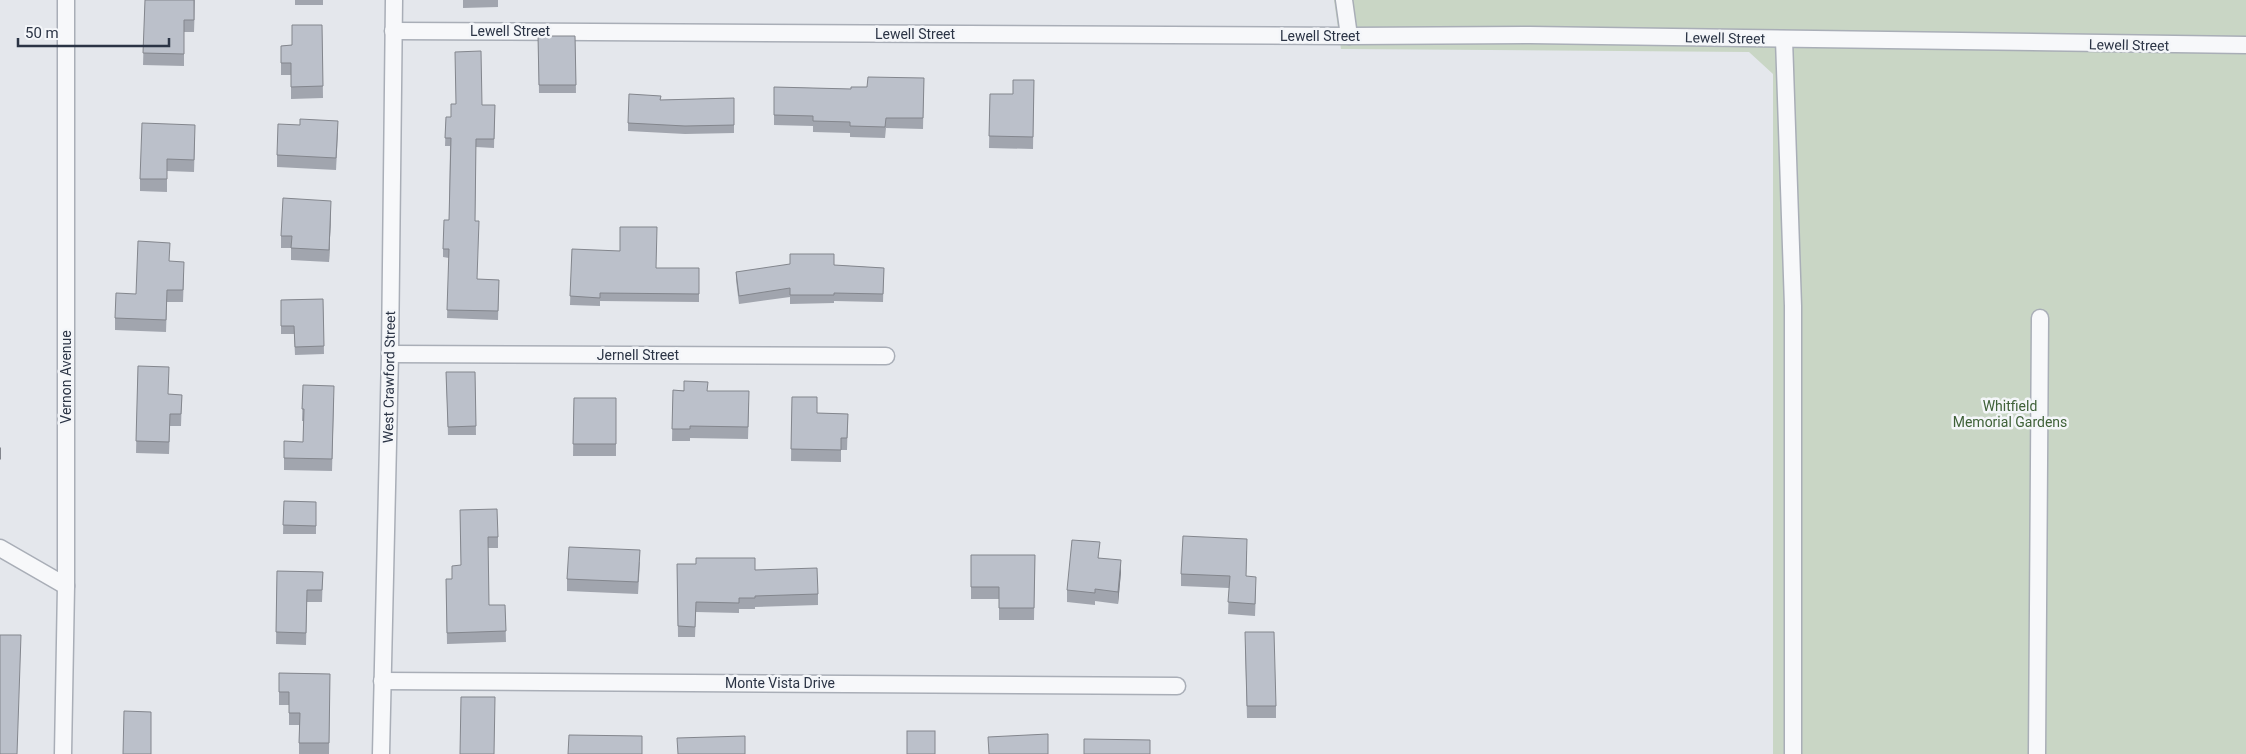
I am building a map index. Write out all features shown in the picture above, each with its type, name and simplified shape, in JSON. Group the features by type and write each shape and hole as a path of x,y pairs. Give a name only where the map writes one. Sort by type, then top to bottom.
{"street":[{"name":"Vernon Avenue","path":"63,754 66,586 66,0"},
{"name":"West Crawford Street","path":"382,754 390,354 394,0"},
{"path":"1344,0 1349,36"},
{"name":"Lewell Street","path":"393,31 1349,36 1530,35 2246,45"},
{"path":"1784,39 1793,306 1793,754"},
{"path":"2037,754 2040,318"},
{"name":"Jernell Street","path":"390,354 886,356"},
{"path":"0,548 66,586"},
{"name":"Monte Vista Drive","path":"382,681 1178,686"}],"green space":[{"name":"Whitfield Memorial Gardens","path":"1334,0 2246,0 2246,754 1773,754 1773,74 1749,52 1341,49"}],"building":[{"path":"145,0 194,0 194,20 184,20 184,54 143,53"},
{"path":"292,25 322,25 323,86 291,87 291,63 281,63 281,46 292,45"},
{"path":"538,36 575,36 576,85 539,85"},
{"path":"481,51 482,105 495,105 494,139 476,139 475,221 479,221 477,279 499,280 498,311 447,310 449,249 443,249 444,220 449,220 451,138 445,138 446,117 451,117 451,104 456,104 455,52"},
{"path":"868,77 924,78 923,118 886,118 885,127 850,126 850,122 813,121 813,116 774,115 774,87 851,89 851,87 867,87"},
{"path":"1013,80 1034,80 1033,137 989,136 990,94 1013,94"},
{"path":"629,94 661,96 660,100 734,98 734,125 685,126 628,123"},
{"path":"300,119 338,121 336,158 277,155 278,124 300,125"},
{"path":"142,123 195,125 194,160 167,159 167,179 140,179"},
{"path":"283,198 331,201 329,250 291,248 292,236 281,236"},
{"path":"620,227 657,227 656,268 699,268 699,294 600,293 600,298 570,296 572,249 620,251"},
{"path":"138,241 170,243 169,261 184,262 183,290 167,290 166,320 115,318 116,293 136,294"},
{"path":"790,254 834,254 834,265 884,268 883,294 834,293 834,295 790,295 790,288 739,296 736,272 790,264"},
{"path":"323,299 324,346 295,347 294,326 281,326 281,300"},
{"path":"138,366 169,367 168,394 182,395 181,414 170,414 169,442 136,441"},
{"path":"446,372 475,372 476,426 448,427"},
{"path":"684,381 708,382 707,391 749,391 748,427 690,426 690,429 672,429 673,390 684,391"},
{"path":"303,385 334,386 332,459 284,458 284,441 303,442"},
{"path":"792,397 817,397 817,413 848,414 847,438 841,438 841,450 791,449"},
{"path":"574,398 616,398 616,444 573,444"},
{"path":"284,501 316,502 316,526 283,525"},
{"path":"497,509 498,537 488,537 489,605 505,605 506,631 447,633 446,579 452,579 452,566 461,565 460,510"},
{"path":"1183,536 1247,539 1246,576 1256,577 1255,604 1228,602 1230,576 1181,574"},
{"path":"1072,540 1100,542 1098,558 1121,560 1118,592 1095,589 1095,593 1067,590"},
{"path":"569,547 640,550 638,582 567,579"},
{"path":"971,555 1035,555 1034,608 999,608 999,587 971,587"},
{"path":"696,558 755,558 755,570 817,568 818,594 755,596 755,598 739,598 739,603 696,602 695,627 678,626 677,564 696,564"},
{"path":"277,571 323,572 322,590 307,590 306,633 276,632"},
{"path":"1245,632 1274,632 1276,706 1247,706"},
{"path":"0,635 21,635 17,754 0,754"},
{"path":"279,673 330,674 329,743 299,743 300,713 289,713 289,692 279,692"},
{"path":"461,697 495,697 494,754 460,754"},
{"path":"124,711 151,712 151,754 123,754"},
{"path":"907,731 935,731 935,754 907,754"},
{"path":"1048,734 1048,754 989,754 988,737"},
{"path":"569,735 642,736 642,754 568,754"},
{"path":"745,736 745,754 678,754 677,738"},
{"path":"1084,739 1150,740 1150,754 1084,754"}]}
